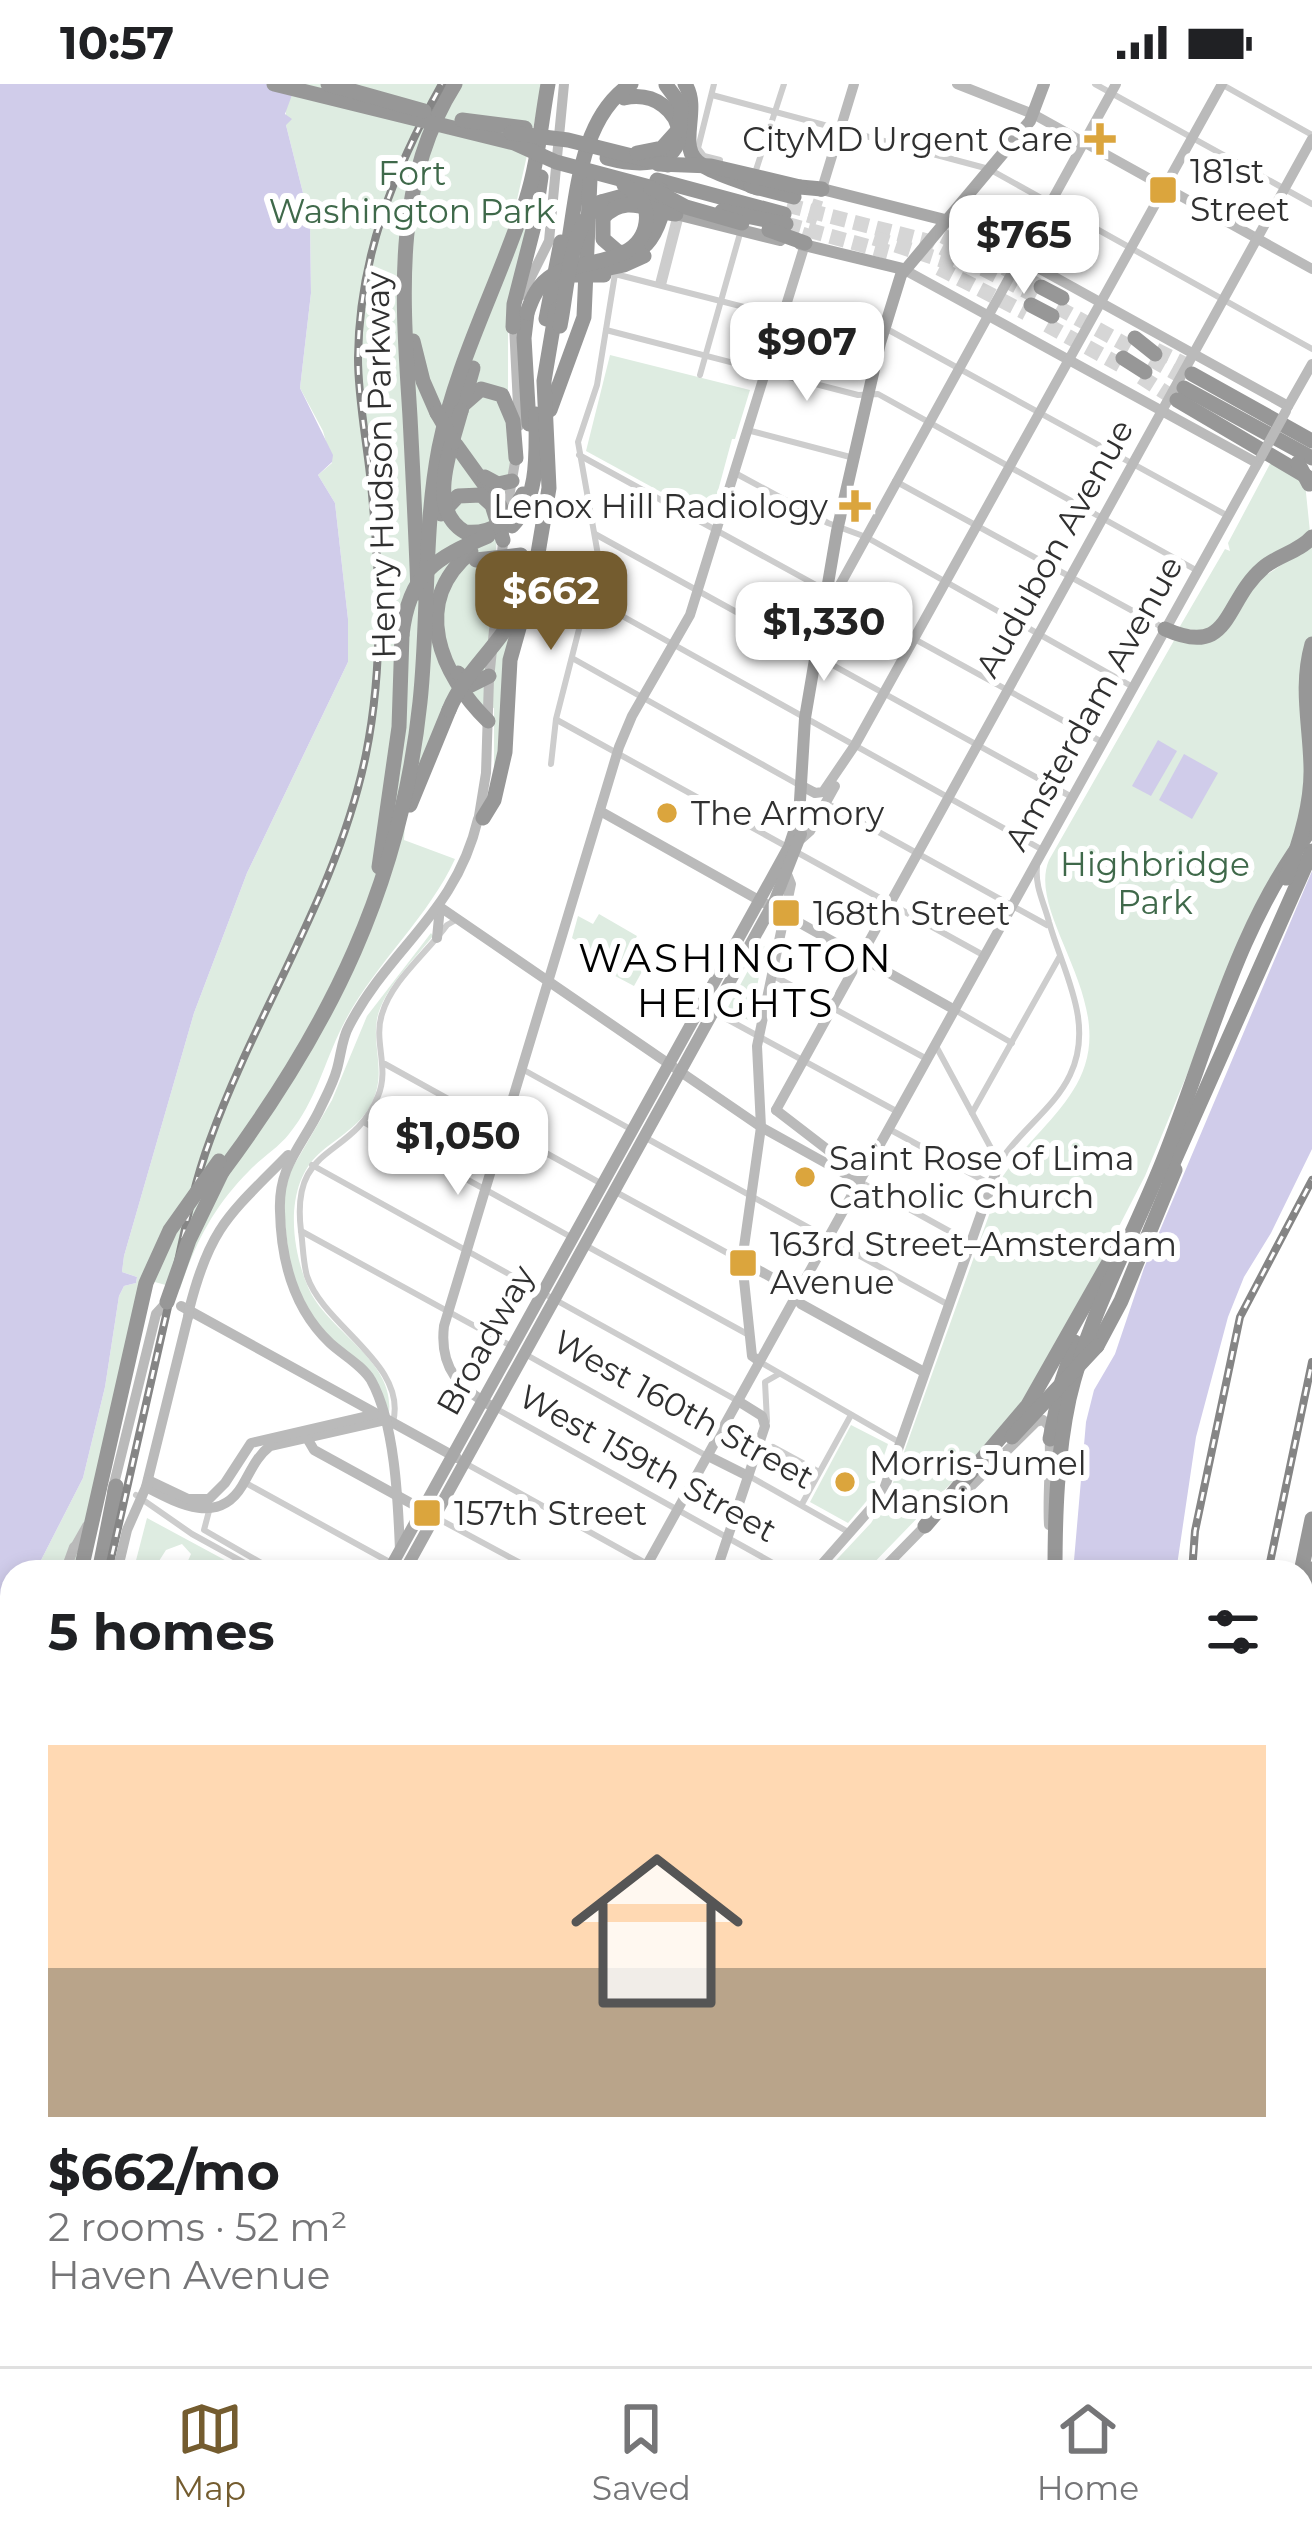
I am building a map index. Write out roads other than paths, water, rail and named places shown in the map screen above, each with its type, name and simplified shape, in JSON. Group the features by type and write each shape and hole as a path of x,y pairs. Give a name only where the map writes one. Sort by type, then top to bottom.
{"highway":[{"path":"277,84 790,210"},
{"path":"277,84 515,139 565,140 661,181"},
{"path":"326,84 661,181"},
{"path":"326,84 661,181"},
{"name":"Henry Hudson Parkway","path":"93,1560 155,1285 183,1226 320,1007 379,867 404,769 418,589 405,310 407,216 414,176 433,122 454,84"},
{"name":"Henry Hudson Parkway","path":"83,1560 146,1283 170,1230 290,1076 329,1010 368,923 394,840 418,719 432,501 444,427 526,200 548,84"},
{"path":"543,411 543,339 573,197 592,119 618,84"},
{"path":"379,867 398,736 402,634 411,596 429,566 505,529 531,494 573,197 604,110 631,84"},
{"path":"685,84 693,106 688,143 694,159 756,179 790,210 806,241"},
{"path":"607,163 649,152 674,139 682,124 682,110 677,95 665,85"},
{"path":"543,411 584,317 589,190 605,123 620,101 634,92 657,93 672,104 680,129 668,153 638,163 607,163"},
{"path":"462,120 522,128 589,145 640,198 646,211 645,229 628,250 550,276 531,300 524,333 530,440 518,488 507,519 488,530 465,532 450,521 444,490 470,374 532,203 542,114"},
{"path":"513,327 516,293 537,210 546,134 542,114"},
{"path":"476,135 512,152 607,163 718,167 790,210"},
{"path":"515,139 561,164 661,181 756,179"},
{"path":"607,163 694,210 790,210 821,192"},
{"path":"480,820 493,802 504,757 510,660 548,468 548,440 544,381 556,326 582,226 607,200 630,198 671,216 645,255 606,273 572,275 549,286 534,315 531,338 548,440"},
{"path":"607,200 790,210"},
{"path":"1034,300 1054,312"},
{"path":"405,310 420,371 437,413 495,495 505,529"},
{"path":"1126,353 1149,363 1126,353"},
{"path":"1186,382 1258,410 1307,464"},
{"path":"1186,382 1238,430 1307,464"},
{"path":"1186,382 1307,464"},
{"path":"1186,382 1307,464"},
{"path":"460,411 476,392 494,390 505,399 514,425 516,458"},
{"path":"1274,433 1307,464"},
{"path":"473,468 494,483 518,488"},
{"path":"489,676 475,685 462,680 446,633 454,585 474,556 518,512 518,488"},
{"path":"426,600 437,525 451,500 467,493 484,497 505,529"},
{"path":"1165,628 1189,639 1211,636 1262,569 1312,537"},
{"path":"488,721 456,686 444,662 439,606 454,566 474,556 528,557"},
{"path":"394,840 467,675 516,611 528,557"},
{"path":"1288,879 1310,789 1304,685 1312,644"},
{"path":"1312,668 1312,718"},
{"path":"925,1526 1097,1346 1139,1257 1182,1144 1201,1076 1312,814"},
{"path":"1190,1110 1259,915 1286,863 1312,828"},
{"path":"925,1526 1028,1405 1092,1294 1190,1110 1312,851"},
{"path":"1058,1560 1084,1378 1182,1144"},
{"path":"1057,1560 1057,1495 1065,1418 1079,1363 1163,1160"},
{"path":"174,1304 189,1240 220,1167"},
{"path":"1050,1439 1062,1381 1092,1294"},
{"path":"101,1560 118,1480"},
{"path":"1303,1560 1312,1519"}],"main road":[{"path":"518,488 520,431 513,327 550,238 564,84"},
{"path":"854,84 821,192 945,220 1101,303 1186,382 1287,409"},
{"path":"957,84 1033,114 1312,268"},
{"name":"Broadway","path":"766,904 788,874 796,846 805,718 838,526 882,335 904,269 1033,114 1044,84"},
{"path":"800,785 823,792 854,745 1222,84"},
{"path":"830,592 866,537 1113,88"},
{"name":"Audubon Avenue","path":"776,1110 1162,410 1186,382 1223,299 1312,137"},
{"path":"671,216 806,241 904,269 1259,460"},
{"path":"482,1401 459,1385 446,1361 443,1333 618,752 675,646 698,590 806,241"},
{"name":"Amsterdam Avenue","path":"649,1560 1312,364"},
{"path":"480,934 455,910 480,820 487,772 489,676 505,529"},
{"path":"796,846 826,803 854,745"},
{"path":"600,811 955,1010"},
{"name":"Broadway","path":"459,1459 482,1401 512,1346 796,846"},
{"path":"120,1560 205,1255 231,1210 291,1153 316,1118 335,1076 346,1029 440,908 463,868"},
{"path":"759,1361 752,1356 748,1335 742,1261 761,1120 759,1035 786,915 788,874"},
{"path":"440,908 748,1118 761,1120 860,1181"},
{"path":"437,938 440,908"},
{"path":"761,1120 776,1110 854,1170 860,1181"},
{"name":"Broadway","path":"404,1560 616,1192 637,1133"},
{"path":"291,1153 281,1192 287,1272 296,1297 328,1341 372,1382 391,1464 400,1550"},
{"path":"826,1560 884,1489 999,1163"},
{"path":"272,1172 281,1192"},
{"path":"742,1261 789,1287 801,1304 924,1372"},
{"path":"70,1560 118,1480 156,1314 174,1304 383,1422 459,1459"},
{"name":"West 159th Street","path":"482,1401 495,1408"},
{"path":"720,1560 765,1426 762,1416 738,1401"},
{"path":"892,1560 1037,1421 1047,1424 1050,1439 1046,1479 1056,1560"},
{"path":"143,1487 201,1501 216,1494 250,1443 383,1422"},
{"path":"171,1495 193,1508 225,1504 270,1445 304,1433"},
{"path":"304,1433 314,1450 429,1513"},
{"path":"244,1449 258,1456"},
{"name":"West 160th Street","path":"708,1456 748,1476"},
{"path":"225,1483 230,1490 242,1486"},
{"name":"Broadway","path":"400,1560 400,1550 429,1513"}],"street":[{"path":"715,84 699,152 756,179 821,192"},
{"path":"756,179 784,84"},
{"path":"1094,84 1113,88 1312,204"},
{"path":"1222,84 1312,137"},
{"path":"712,95 988,169 1312,349"},
{"path":"661,285 671,216"},
{"path":"700,375 741,230"},
{"path":"551,764 556,719 598,555 578,454 606,330 606,273 882,335 958,368 1228,516"},
{"path":"606,330 878,394 1197,571"},
{"path":"747,430 854,458"},
{"path":"578,454 1102,742"},
{"path":"734,472 866,537 1133,686"},
{"path":"896,481 1165,628"},
{"path":"595,534 1072,797"},
{"path":"588,597 946,796 1041,855 1036,884 1079,1016 1076,1060 1062,1089 1018,1135 999,1163 935,1044"},
{"path":"572,658 800,785"},
{"path":"556,719 796,846 985,956"},
{"path":"826,803 1050,928"},
{"path":"383,1422 395,1416 390,1388 374,1357 320,1303 306,1274 298,1198 312,1165 364,1123 380,1093 385,1064 381,1016 398,984 451,921 459,920"},
{"path":"972,1113 1060,956"},
{"path":"772,975 927,1059"},
{"path":"706,1007 898,1112"},
{"path":"955,1010 1012,1042"},
{"path":"385,1064 742,1261"},
{"path":"522,1070 947,1304"},
{"path":"364,1123 748,1335"},
{"path":"889,1129 990,1184"},
{"path":"312,1165 738,1401"},
{"path":"860,1181 969,1242"},
{"name":"West 160th Street","path":"301,1231 708,1456"},
{"path":"759,1361 899,1442"},
{"path":"765,1426 769,1408 765,1382 779,1374"},
{"name":"West 159th Street","path":"495,1408 767,1560"},
{"path":"802,1504 850,1415"},
{"path":"772,1447 819,1472"},
{"path":"459,1459 631,1560"},
{"name":"West 160th Street","path":"748,1476 850,1533"},
{"path":"242,1486 380,1560"},
{"path":"143,1487 192,1534 239,1560"},
{"path":"209,1508 203,1530 256,1560"},
{"path":"429,1513 515,1560"}],"tunnel":[{"path":"806,238 820,195"},
{"path":"787,205 931,242 1036,296"},
{"path":"786,224 888,252"},
{"path":"943,236 1041,287"},
{"path":"874,238 960,266"},
{"path":"939,268 1026,313"},
{"path":"1057,307 1130,347"},
{"path":"1047,325 1120,365"},
{"path":"1156,350 1194,369"},
{"path":"1151,359 1188,380"},
{"path":"1141,377 1177,400"}],"railway":[{"path":"111,1560 203,1159 229,1091 317,902 353,805 366,754 379,619 374,518 358,374 360,321 382,215 442,84"},
{"path":"1193,1560 1240,1317 1312,1180"},
{"path":"1271,1560 1312,1362"}],"place":[{"name":"CityMD Urgent Care","path":"1100,139"},
{"name":"181st Street","path":"1163,190"},
{"name":"Lenox Hill Radiology","path":"855,506"},
{"name":"The Armory","path":"667,813"},
{"name":"168th Street","path":"786,913"},
{"name":"Saint Rose of Lima Catholic Church","path":"805,1177"},
{"name":"163rd Street–Amsterdam Avenue","path":"743,1263"},
{"name":"Morris-Jumel Mansion","path":"845,1482"},
{"name":"157th Street","path":"427,1513"}],"district":[{"name":"WASHINGTON HEIGHTS","path":"736,980"}],"park label":[{"name":"Fort Washington Park","path":"412,192"},
{"name":"Highbridge Park","path":"1155,883"}]}
